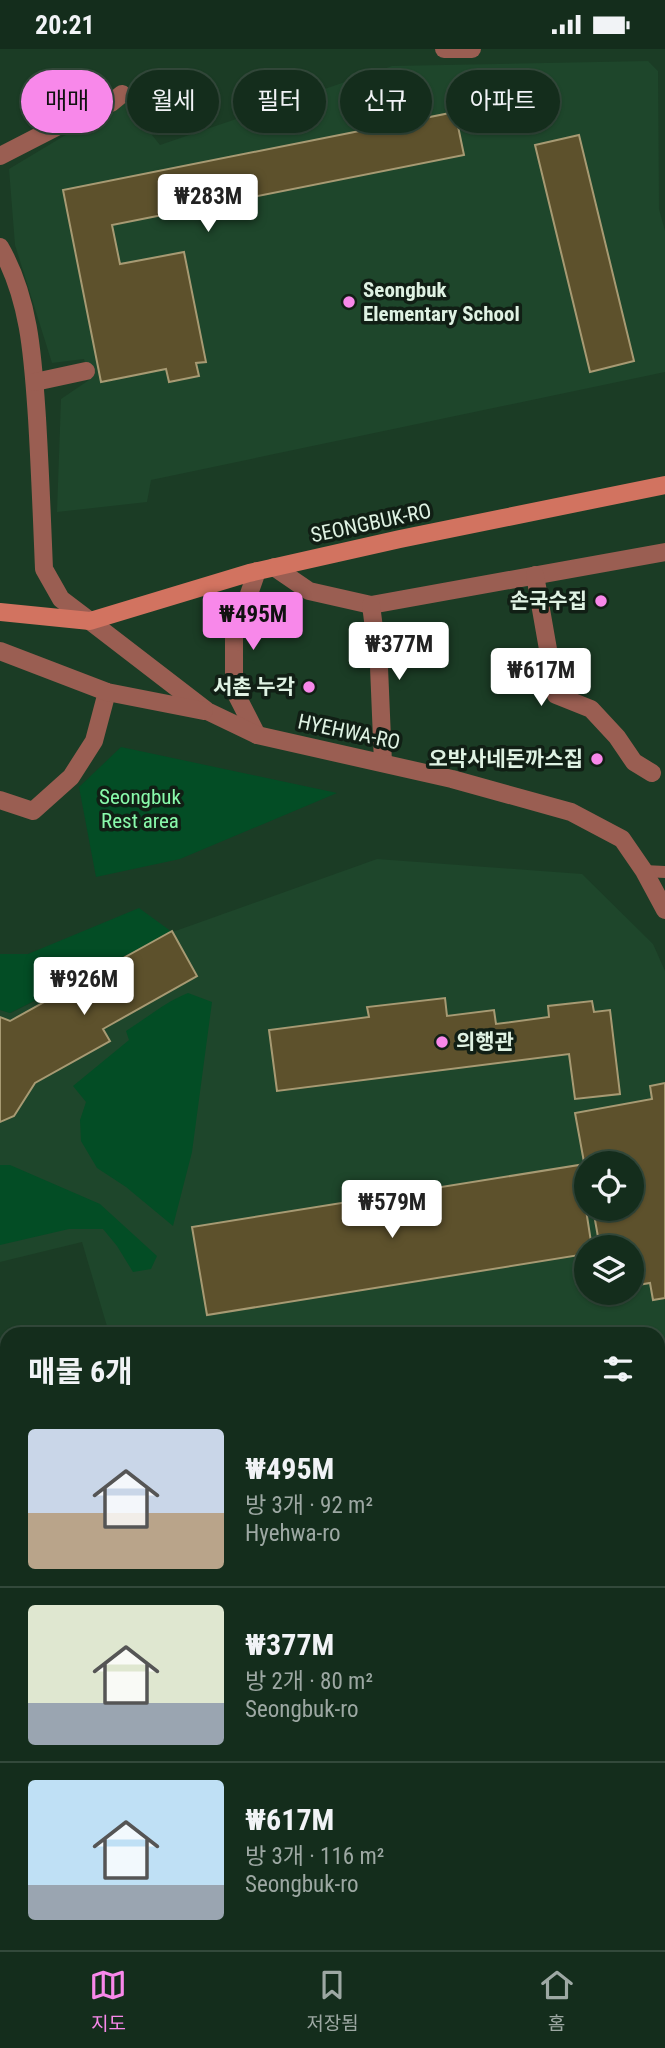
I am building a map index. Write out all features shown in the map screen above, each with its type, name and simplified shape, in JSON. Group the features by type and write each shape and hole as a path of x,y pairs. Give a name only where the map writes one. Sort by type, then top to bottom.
{"main road":[{"name":"SEONGBUK-RO","path":"0,612 90,621 266,569 665,485"}],"street":[{"path":"444,49 472,49"},
{"path":"0,156 74,118 111,103 122,94"},
{"path":"0,247 25,311 33,358 44,569 61,599 90,621"},
{"path":"34,382 86,371"},
{"path":"257,735 234,690 234,637 266,569 309,591 371,605 665,552"},
{"path":"536,575 556,695 591,709 617,737 634,762 652,773"},
{"path":"371,605 379,667 383,763"},
{"name":"HYEHWA-RO","path":"90,621 207,712 257,735 452,779 570,812 622,839 644,871 665,910"},
{"path":"0,651 107,692 207,712"},
{"path":"0,800 33,811 71,777 94,741 107,692"}],"lane":[{"path":"644,871 665,872"}],"shaded area":[{"name":"Seongbuk Elementary School","path":"648,61 658,71 659,209 665,231 665,372 151,480 147,502 57,512 61,399 89,380 84,359 52,363 15,245 9,169 69,133 113,133 113,107 124,100 127,104 127,133 150,133 160,145 195,133 219,133 219,125 233,120 233,133 326,133 326,88 340,84 340,133 432,133 432,70 380,70 392,66"},
{"path":"377,859 582,874 653,944 665,971 665,1327 107,1327 82,1242 0,1262 0,1010 11,1013 167,934"}],"green space":[{"name":"Seongbuk Rest area","path":"121,747 337,793 180,859 96,877 79,787"},
{"path":"139,908 172,932 10,1013 0,1010 0,954 28,954"},
{"path":"188,993 212,1002 192,1152 173,1226 126,1187 97,1168 81,1141 80,1120 86,1102 73,1086 129,1040 126,1031"},
{"path":"0,1165 10,1165 100,1204 157,1256 151,1269 133,1272 103,1229 69,1229 0,1245"}],"building":[{"path":"446,114 446,133 459,133 464,155 112,225 120,264 184,252 206,362 196,363 199,376 169,382 166,369 101,382 63,190 349,133 432,133 432,117"},
{"path":"579,135 634,361 590,372 535,145"},
{"path":"172,931 197,976 103,1029 110,1041 35,1083 14,1116 0,1122 0,1017 10,1021"},
{"name":"의행관","path":"445,998 447,1016 494,1010 496,1024 549,1017 548,1006 592,1001 594,1012 610,1010 620,1094 575,1099 569,1054 277,1091 269,1030 369,1017 367,1007"},
{"path":"665,1083 665,1298 653,1300 650,1283 644,1284 644,1235 598,1235 595,1221 644,1221 644,1151 582,1151 575,1113 652,1099 650,1086"},
{"path":"574,1166 574,1221 588,1221 590,1235 574,1235 574,1256 207,1315 192,1227"}],"place":[{"name":"Seongbuk Elementary School","path":"349,302"},
{"name":"손국수집","path":"601,601"},
{"name":"서촌 누각","path":"309,687"},
{"name":"오박사네돈까스집","path":"597,759"},
{"name":"의행관","path":"442,1042"}]}
